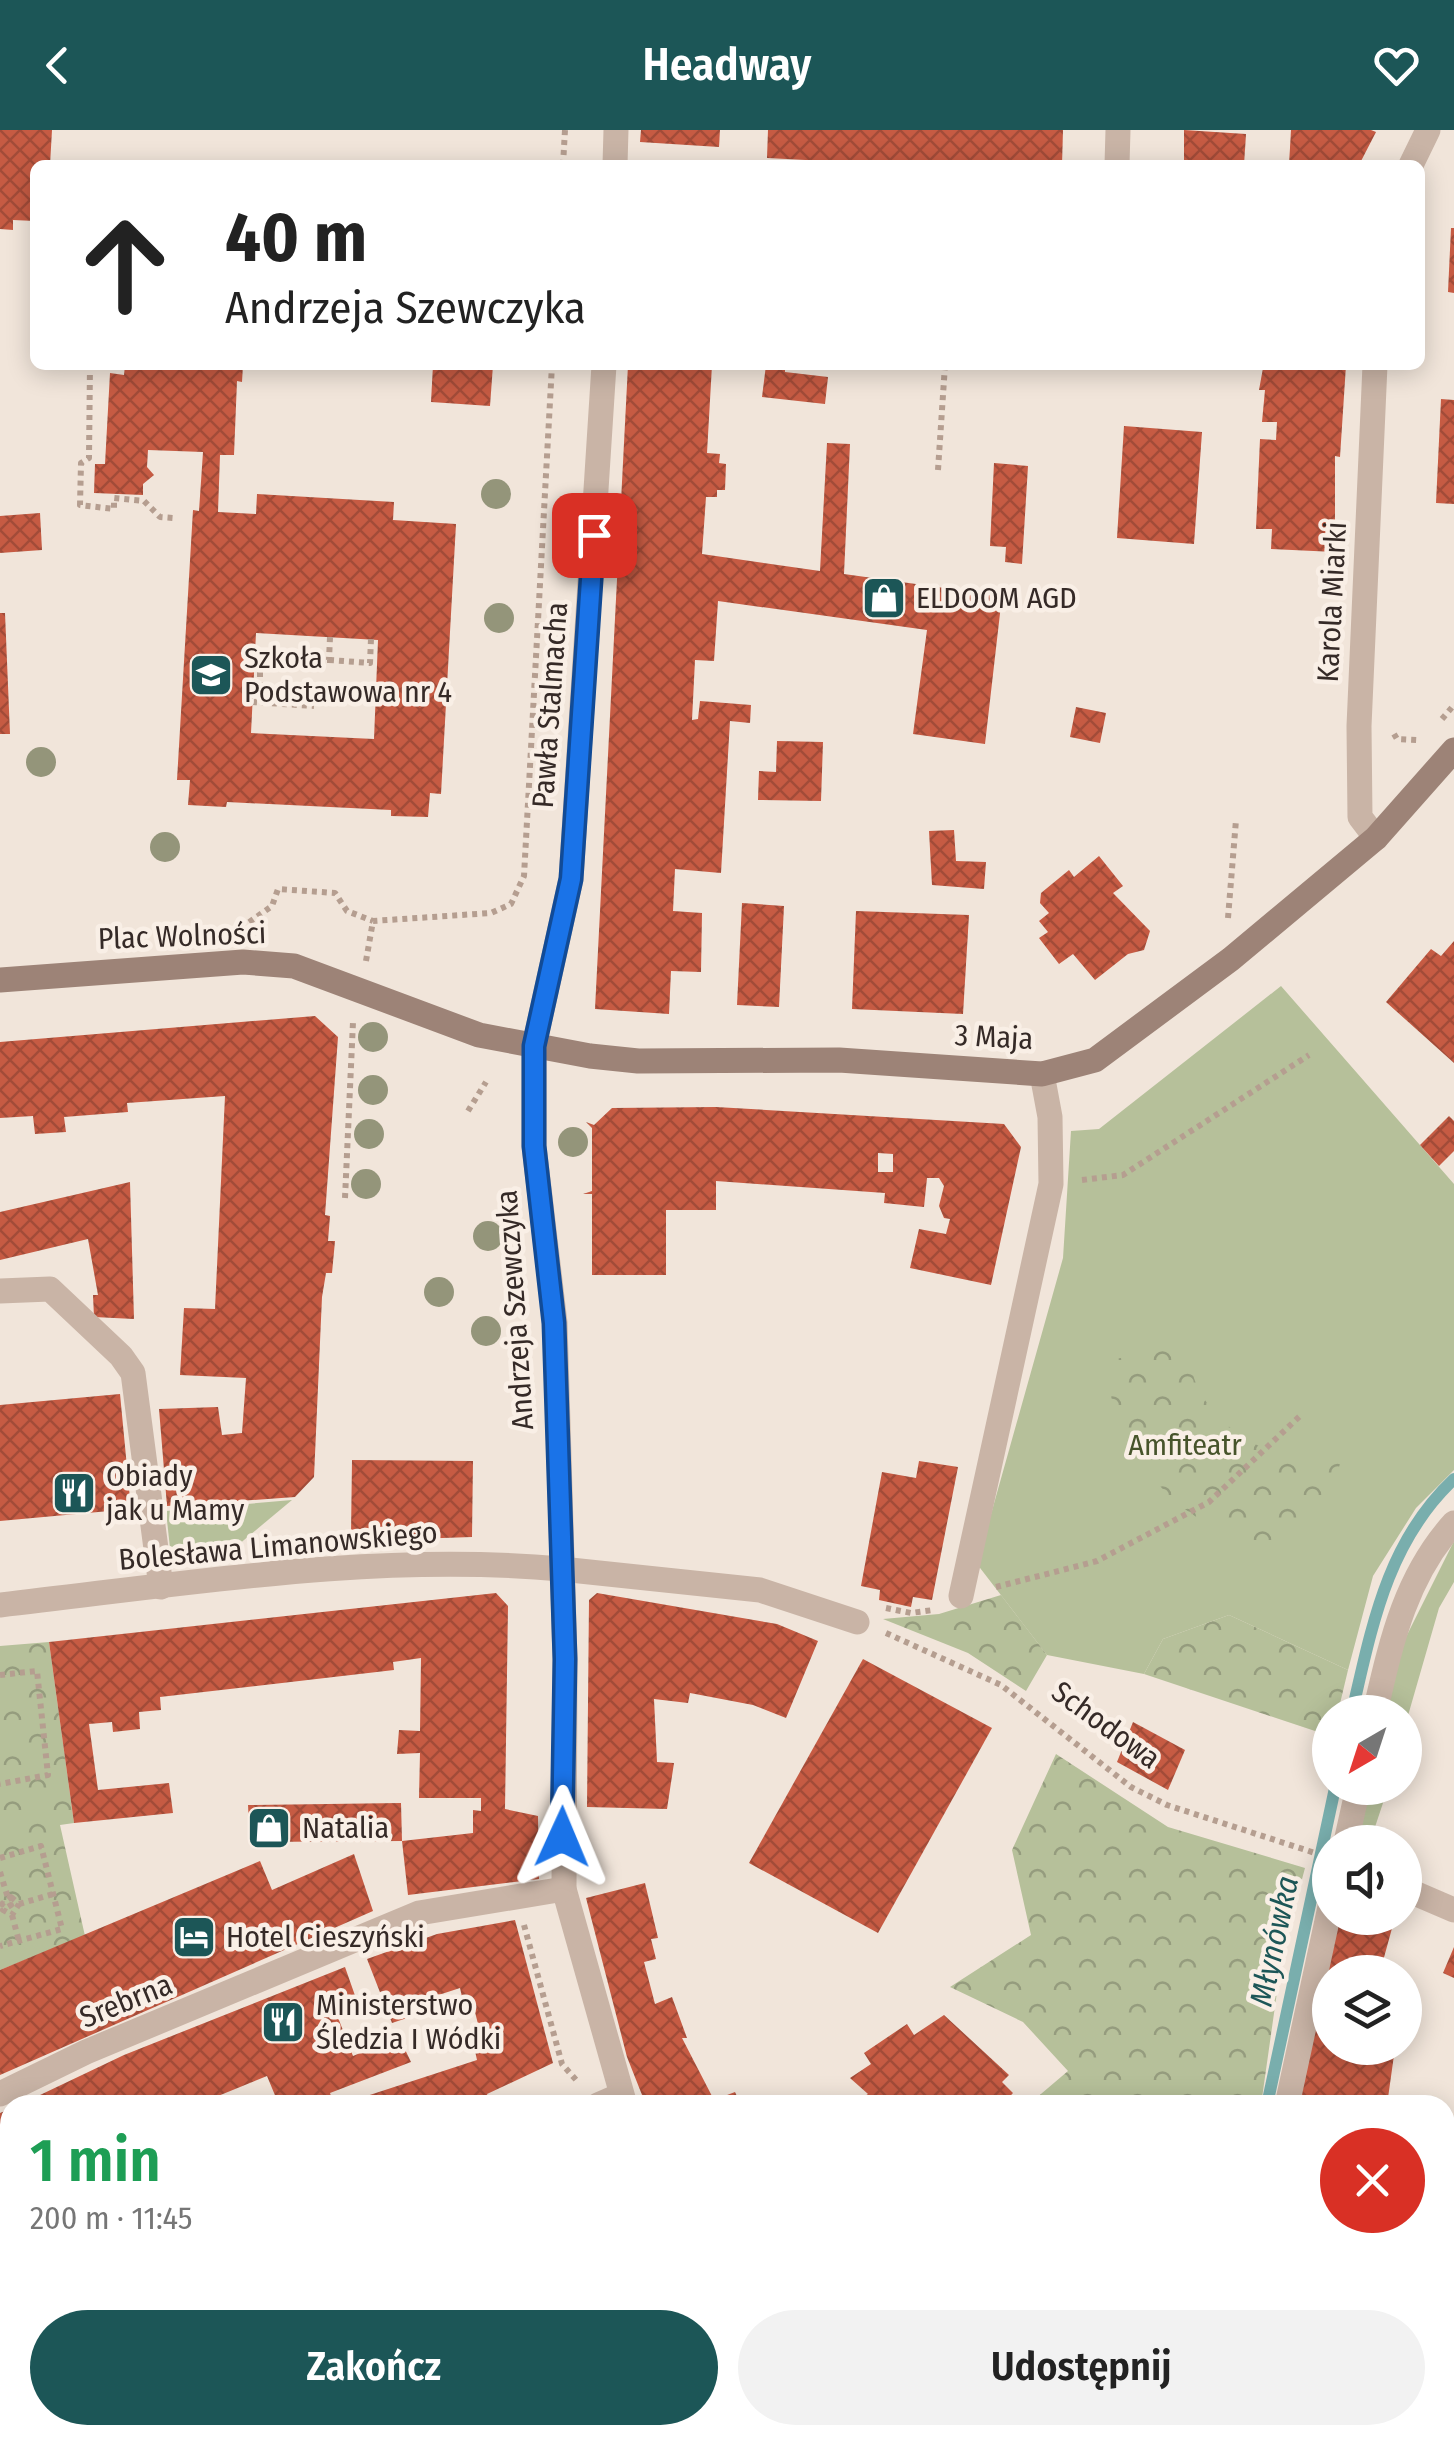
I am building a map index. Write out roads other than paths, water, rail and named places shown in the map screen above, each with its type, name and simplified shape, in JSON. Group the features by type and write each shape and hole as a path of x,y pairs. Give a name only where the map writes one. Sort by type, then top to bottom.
{"street":[{"path":"615,160 616,130"},
{"path":"1116,160 1118,130"},
{"path":"1413,160 1428,130"},
{"name":"Pawła Stalmacha","path":"534,1046 571,879 604,370"},
{"name":"Karola Miarki","path":"1375,370 1358,726 1360,817 1376,838"},
{"name":"3 Maja","path":"534,1046 638,1062 838,1060 1042,1074 1095,1060 1320,889 1376,838 1454,750"},
{"name":"Plac Wolności","path":"0,980 243,962 294,966 479,1035 534,1046"},
{"name":"Andrzeja Szewczyka","path":"534,1046 534,1146 554,1323 564,1890 613,2095"},
{"path":"960,1596 1051,1184 1050,1117 1042,1074"},
{"path":"0,1291 35,1286 50,1289 121,1356 133,1373 161,1587"},
{"path":"1379,1695 1392,1638 1409,1590 1434,1546 1454,1524"},
{"name":"Bolesława Limanowskiego","path":"0,1605 320,1571 485,1562 561,1569"},
{"path":"561,1569 760,1590 857,1621"},
{"name":"Srebrna","path":"0,2094 86,2052 419,1913 564,1890"},
{"path":"1422,1896 1454,1910"},
{"path":"1289,2095 1324,1935"}],"waterway":[{"name":"Młynówka","path":"1356,1695 1375,1617 1398,1558 1431,1504 1454,1479"},
{"name":"Młynówka","path":"1269,2095 1331,1805"}],"place":[{"name":"ELDOOM AGD","path":"884,598"},
{"name":"Szkoła Podstawowa nr 4","path":"211,675"},
{"name":"Obiady jak u Mamy","path":"74,1493"},
{"name":"Natalia","path":"269,1828"},
{"name":"Hotel Cieszyński","path":"194,1937"},
{"name":"Ministerstwo Śledzia I Wódki","path":"283,2022"}],"park label":[{"name":"Amfiteatr","path":"1185,1445"}]}
